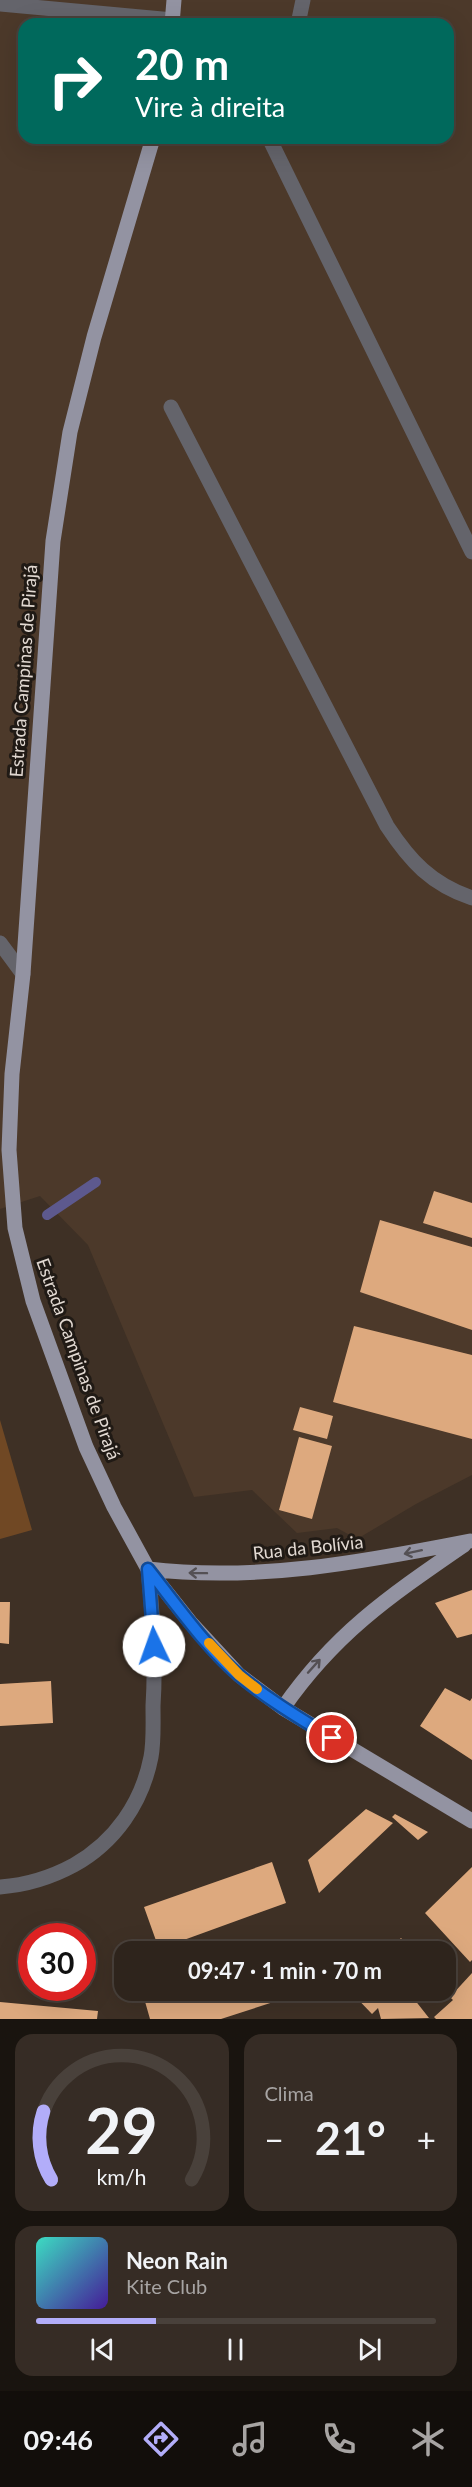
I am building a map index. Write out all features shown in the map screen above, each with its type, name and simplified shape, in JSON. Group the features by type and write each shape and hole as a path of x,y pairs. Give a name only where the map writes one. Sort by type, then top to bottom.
{"main road":[{"path":"172,18 174,0"},
{"name":"Estrada Campinas de Pirajá","path":"151,144 94,337 70,432 53,541 23,974 12,1074 6,1190 22,1263 86,1447 114,1508 148,1569 190,1622 239,1675 283,1708 472,1821"},
{"name":"Rua da Bolívia","path":"148,1569 182,1573 249,1574 317,1568 471,1541"},
{"name":"Rua da Bolívia","path":"283,1708 307,1674 350,1628 471,1541"}],"street":[{"path":"299,18 303,0"},
{"path":"0,4 134,18"},
{"path":"272,144 472,552"},
{"path":"171,407 387,826 409,858 442,886 472,898"},
{"path":"0,943 23,974"},
{"path":"0,1887 21,1886 56,1875 86,1858 108,1841 125,1821 140,1792 151,1756 155,1670 148,1569"}],"shaded area":[{"path":"0,0 472,0 472,1475 416,1504 357,1539 337,1528 297,1533 252,1490 194,1497 88,1245 40,1196 0,1209"},
{"path":"0,1420 32,1530 0,1539"}],"building":[{"path":"434,1191 472,1203 472,1238 423,1223"},
{"path":"380,1220 472,1247 472,1330 360,1292"},
{"path":"354,1326 472,1355 472,1439 333,1402"},
{"path":"300,1407 333,1416 327,1439 293,1430"},
{"path":"299,1437 332,1446 312,1519 279,1510"},
{"path":"472,1590 472,1634 457,1638 435,1603"},
{"path":"0,1602 10,1602 9,1644 0,1643"},
{"path":"51,1681 53,1723 0,1726 0,1684"},
{"path":"445,1688 470,1701 472,1698 472,1760 420,1726"},
{"path":"366,1809 393,1823 319,1893 308,1860"},
{"path":"395,1814 428,1832 418,1840 392,1817"},
{"path":"272,1862 286,1903 181,1941 156,1941 144,1907"},
{"path":"472,1867 472,1960 470,1962 456,1947 456,1941 451,1941 425,1913"},
{"path":"472,1973 472,2019 436,2019 434,2017 452,2001 456,2001 456,1990"},
{"path":"145,2001 277,2001 221,2019 150,2019"},
{"path":"360,2001 416,2001 429,2018 381,2019 378,2008 372,2014"},
{"path":"0,2002 98,2011 97,2019 0,2019"}],"waterway":[{"path":"47,1215 96,1182"}],"slow traffic":[{"path":"209,1643 239,1675 257,1689"}],"route":[{"path":"154,1646 148,1569 190,1622 239,1675 283,1708 332,1738"}]}
